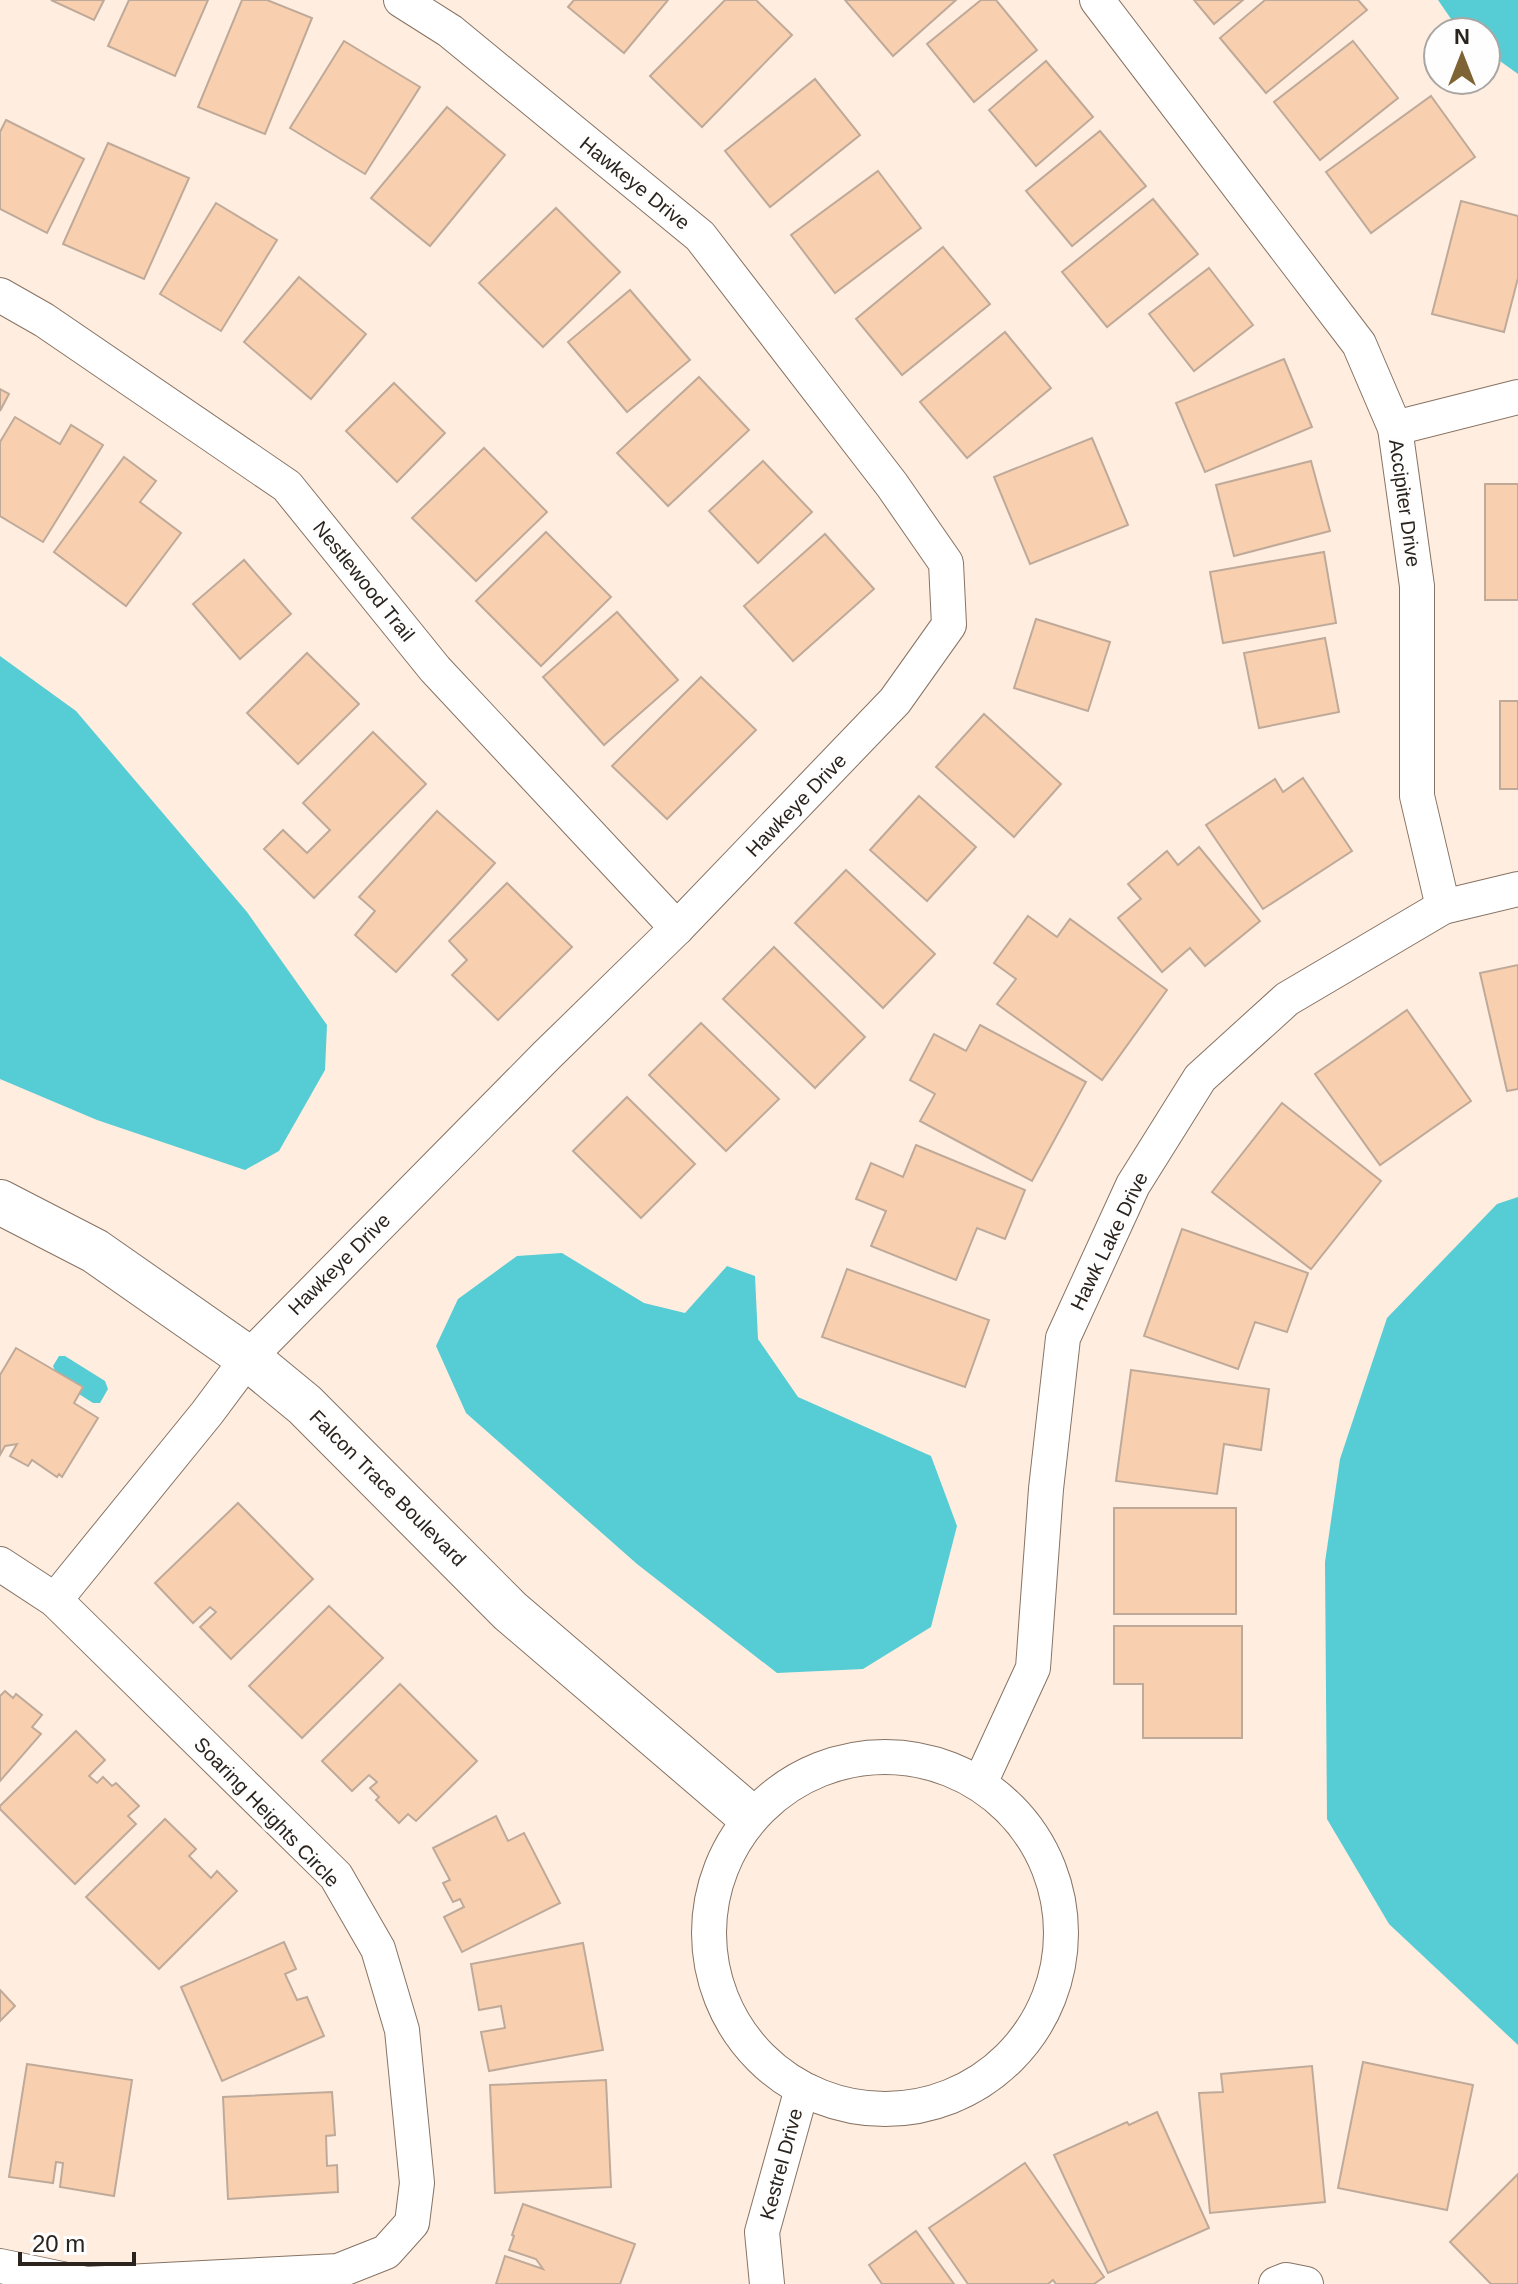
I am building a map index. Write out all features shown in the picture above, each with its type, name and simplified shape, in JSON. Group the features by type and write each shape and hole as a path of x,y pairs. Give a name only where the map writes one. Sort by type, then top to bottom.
{"street":[{"name":"Hawkeye Drive","path":"55,1600 248,1358 677,928 895,701 949,625 946,563 892,485 700,236 450,31 401,0"},
{"name":"Accipiter Drive","path":"1097,0 1359,344 1395,428 1417,586 1417,796 1443,907"},
{"name":"Nestlewood Trail","path":"0,295 44,320 287,486 435,669 677,928"},
{"path":"1395,428 1518,397"},
{"name":"Hawk Lake Drive","path":"981,1781 1033,1668 1046,1489 1063,1338 1133,1185 1200,1078 1287,999 1443,907 1518,889"},
{"name":"Falcon Trace Boulevard","path":"0,1202 95,1251 248,1358 305,1405 510,1611 747,1814"},
{"name":"Soaring Heights Circle","path":"0,1564 55,1600 336,1876 378,1949 402,2030 417,2183 412,2223 386,2252 338,2271 86,2284 0,2266"},
{"path":"843,1759 931,1762 981,1781 1018,1812 1045,1852 1061,1914 1055,1988 1031,2034 1005,2066 951,2095 876,2108 801,2092 748,2052 722,2004 706,1937 716,1879 747,1814 843,1759"},
{"name":"Kestrel Drive","path":"767,2284 762,2232 801,2092"},
{"path":"1276,2284 1286,2280 1306,2284"}],"water":[{"path":"1438,0 1518,0 1518,74 1502,62 1502,16 1449,16"},
{"path":"0,656 76,711 247,912 327,1025 325,1070 279,1151 245,1170 97,1120 0,1079"},
{"path":"1518,1197 1518,2045 1389,1924 1327,1819 1325,1562 1340,1459 1387,1318 1497,1204"},
{"path":"562,1253 644,1303 685,1313 727,1266 755,1276 758,1339 798,1397 931,1456 957,1526 931,1627 863,1669 777,1673 637,1564 466,1413 436,1346 458,1299 517,1256"},
{"path":"59,1356 65,1356 105,1381 108,1389 100,1403 93,1403 79,1394 83,1387 55,1371 53,1366"}],"building":[{"path":"51,0 104,0 94,20"},
{"path":"129,0 208,0 175,76 108,46"},
{"path":"242,0 267,0 312,18 265,134 198,107"},
{"path":"574,0 668,0 624,53 568,7"},
{"path":"725,0 756,0 792,35 702,127 650,76"},
{"path":"845,0 956,0 893,56"},
{"path":"981,0 996,0 1037,50 974,102 927,44"},
{"path":"1194,0 1243,0 1214,24"},
{"path":"1265,0 1358,0 1367,10 1266,93 1220,38"},
{"path":"344,41 420,87 365,174 290,128"},
{"path":"1353,41 1398,98 1320,160 1274,102"},
{"path":"1046,61 1093,117 1036,166 989,110"},
{"path":"815,79 860,135 770,207 725,151"},
{"path":"1431,96 1475,157 1371,233 1326,172"},
{"path":"447,107 505,155 430,246 371,198"},
{"path":"6,120 84,159 47,233 0,209 0,132"},
{"path":"1100,131 1146,186 1072,246 1026,191"},
{"path":"108,143 189,178 144,279 63,244"},
{"path":"878,171 921,228 835,293 791,235"},
{"path":"1153,199 1198,254 1107,327 1062,272"},
{"path":"1461,201 1518,216 1518,278 1504,332 1432,314"},
{"path":"216,203 277,240 221,331 160,294"},
{"path":"556,208 620,272 543,347 479,283"},
{"path":"943,247 990,304 902,375 856,319"},
{"path":"1209,268 1253,325 1194,371 1149,314"},
{"path":"299,277 366,334 311,399 244,342"},
{"path":"630,290 690,360 627,412 568,342"},
{"path":"1005,332 1051,388 967,458 920,402"},
{"path":"1284,359 1312,427 1205,472 1176,403"},
{"path":"699,377 749,430 668,506 617,453"},
{"path":"394,383 445,433 397,482 346,431"},
{"path":"0,389 9,394 0,411"},
{"path":"15,417 60,444 71,425 103,445 43,542 0,516 0,442"},
{"path":"1092,438 1128,525 1030,564 994,477"},
{"path":"484,448 547,512 476,581 412,518"},
{"path":"124,457 156,481 140,502 181,533 126,606 54,552"},
{"path":"763,461 812,512 758,563 709,511"},
{"path":"1311,461 1330,531 1234,556 1216,485"},
{"path":"1485,484 1518,484 1518,600 1485,600"},
{"path":"546,532 611,597 541,666 476,601"},
{"path":"825,534 874,589 793,661 744,606"},
{"path":"1324,552 1336,623 1223,643 1210,572"},
{"path":"244,560 291,614 240,659 193,604"},
{"path":"617,612 678,680 604,745 543,677"},
{"path":"1036,619 1110,642 1088,711 1014,688"},
{"path":"1325,638 1339,712 1259,728 1244,653"},
{"path":"307,653 359,704 298,764 247,713"},
{"path":"701,677 756,730 667,819 612,766"},
{"path":"1500,701 1518,701 1518,789 1500,789"},
{"path":"984,714 1061,784 1014,837 936,767"},
{"path":"373,732 426,784 314,898 264,849 283,830 307,853 330,830 303,803"},
{"path":"1303,778 1352,851 1263,909 1206,825 1275,779 1283,792"},
{"path":"919,796 976,847 927,901 870,850"},
{"path":"437,811 495,863 396,972 355,935 375,911 359,897"},
{"path":"1199,847 1260,921 1205,966 1190,948 1162,972 1118,918 1141,899 1128,884 1167,851 1178,865"},
{"path":"846,870 935,954 883,1008 795,923"},
{"path":"507,883 572,947 498,1020 452,975 467,960 449,941"},
{"path":"1028,916 1057,937 1070,919 1167,990 1102,1080 997,1004 1016,979 994,963"},
{"path":"774,947 865,1037 815,1088 723,999"},
{"path":"1518,965 1518,1089 1507,1091 1480,973"},
{"path":"1407,1010 1471,1101 1380,1165 1315,1074"},
{"path":"701,1023 779,1099 726,1151 649,1075"},
{"path":"980,1025 1086,1082 1032,1181 920,1121 935,1094 910,1080 934,1034 966,1051"},
{"path":"627,1097 695,1164 641,1218 573,1151"},
{"path":"1282,1103 1381,1181 1311,1269 1212,1192"},
{"path":"916,1145 1025,1190 1005,1239 977,1228 956,1280 871,1246 886,1211 856,1199 871,1163 903,1177"},
{"path":"1182,1229 1308,1273 1287,1332 1255,1322 1238,1369 1144,1336"},
{"path":"847,1269 989,1320 965,1387 822,1337"},
{"path":"16,1348 83,1387 74,1403 98,1418 62,1477 59,1474 57,1477 32,1460 28,1466 10,1456 17,1444 5,1446 0,1455 0,1375"},
{"path":"1131,1370 1269,1389 1261,1450 1224,1444 1217,1494 1116,1481"},
{"path":"238,1503 313,1579 231,1659 200,1627 216,1612 210,1607 193,1623 155,1583"},
{"path":"1114,1508 1236,1508 1236,1614 1114,1614"},
{"path":"329,1606 383,1658 302,1738 249,1686"},
{"path":"1114,1626 1242,1626 1242,1738 1143,1738 1143,1684 1114,1684"},
{"path":"400,1684 477,1761 416,1821 408,1814 399,1823 376,1800 379,1797 370,1788 377,1782 369,1775 352,1791 322,1761"},
{"path":"5,1691 13,1698 16,1694 42,1715 32,1727 41,1734 0,1781 0,1696"},
{"path":"76,1731 105,1760 89,1776 97,1783 103,1777 112,1786 116,1783 139,1806 128,1816 136,1824 75,1884 0,1806"},
{"path":"496,1816 508,1841 524,1833 560,1903 462,1952 444,1917 464,1907 460,1899 453,1902 443,1883 450,1880 433,1848"},
{"path":"165,1819 196,1849 189,1856 211,1878 217,1871 237,1891 159,1969 86,1897"},
{"path":"284,1942 296,1969 285,1974 297,2000 307,1997 324,2036 222,2081 181,1987"},
{"path":"583,1943 603,2050 489,2071 481,2032 505,2028 501,2006 479,2010 471,1964"},
{"path":"0,1990 15,2006 0,2021"},
{"path":"1363,2062 1473,2085 1447,2210 1338,2188"},
{"path":"27,2064 132,2080 114,2196 60,2187 63,2163 56,2162 53,2183 9,2177"},
{"path":"1312,2066 1325,2202 1210,2213 1199,2093 1223,2092 1221,2074"},
{"path":"606,2080 611,2187 495,2193 490,2085"},
{"path":"332,2092 335,2135 326,2136 327,2166 337,2165 338,2192 228,2199 223,2097"},
{"path":"1157,2112 1209,2228 1108,2273 1054,2155"},
{"path":"1025,2163 1104,2277 1094,2284 1056,2284 1053,2280 1048,2284 968,2284 929,2228"},
{"path":"1518,2174 1518,2284 1491,2284 1450,2242"},
{"path":"523,2204 635,2244 620,2284 496,2284 505,2256 543,2269 536,2259 509,2250"},
{"path":"916,2231 954,2284 882,2284 869,2265"}]}
